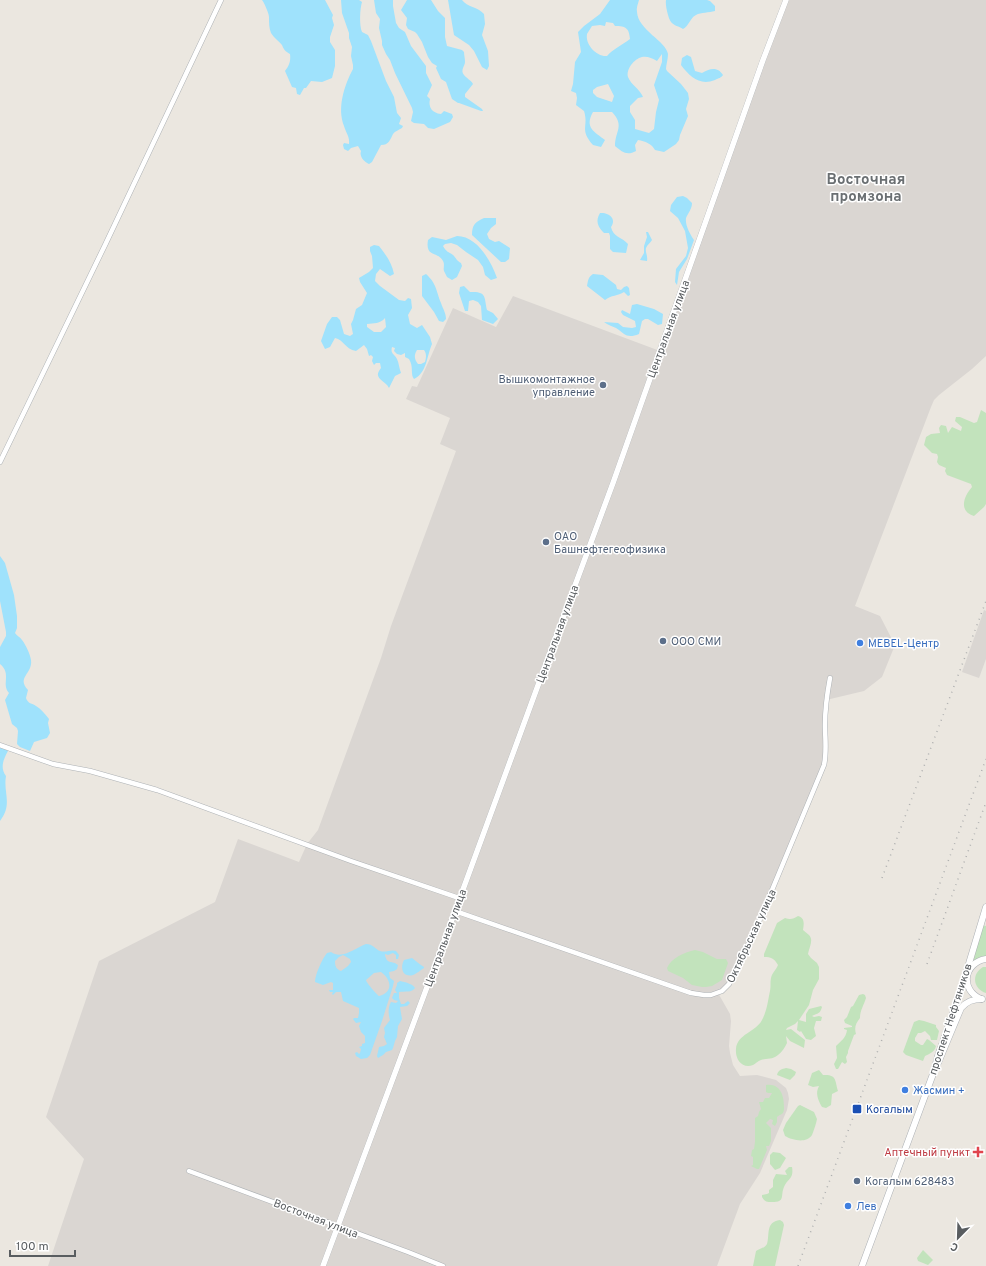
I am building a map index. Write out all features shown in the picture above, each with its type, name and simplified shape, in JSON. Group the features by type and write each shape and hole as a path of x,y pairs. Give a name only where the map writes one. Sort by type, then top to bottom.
{"main road":[{"name":"проспект Нефтяников","path":"863,1265 933,1074 986,907"},
{"path":"970,956 967,982 970,990 975,996 985,1000"},
{"path":"960,990 974,964 980,960 986,959"},
{"path":"933,1074 943,1055 961,1008 969,1002 977,999 985,1000"}],"street":[{"path":"0,462 221,0"},
{"name":"Центральная улица","path":"323,1266 614,483 763,60 786,0"},
{"name":"Октябрьская улица","path":"455,910 690,993 710,995 722,991 726,988 732,978 755,931 824,765 826,753 826,700 830,678"},
{"path":"0,745 53,764 90,771 164,792 351,861 459,898"},
{"name":"Восточная улица","path":"189,1171 443,1266"}],"shaded area":[{"name":"Восточная промзона","path":"786,0 986,0 986,356 939,395 934,400 931,407 855,606 880,616 895,645 882,677 864,691 826,700 824,765 732,978 718,993 730,1014 730,1053 733,1065 740,1076 757,1075 776,1080 786,1088 789,1099 787,1110 760,1173 740,1204 717,1266 48,1266 84,1159 46,1117 99,961 215,902 238,839 299,862 307,844 318,830 381,658 391,626 456,451 440,444 450,418 406,399 412,386 417,387 453,308 496,327 513,296 660,351"},
{"path":"984,610 986,611 986,659 979,678 962,672"}],"green space":[{"path":"981,410 986,413 986,504 974,516 969,514 964,507 965,499 972,487 971,484 947,475 945,471 946,468 939,465 937,462 937,454 932,453 924,445 926,437 931,434 940,433 939,428 941,425 946,426 948,433 952,427 961,431 962,427 955,421 956,417 960,417 974,423 977,422"},
{"path":"798,916 803,920 803,930 811,939 808,954 819,967 819,979 813,990 809,1005 799,1020 806,1022 806,1014 809,1009 821,1006 820,1012 812,1016 822,1017 821,1021 816,1021 814,1028 816,1036 811,1040 806,1039 801,1031 800,1032 797,1030 798,1021 786,1030 791,1029 805,1040 804,1048 790,1041 786,1036 787,1043 776,1057 761,1060 753,1065 746,1066 738,1060 736,1053 737,1044 743,1036 756,1027 762,1020 767,1006 772,976 778,965 772,958 764,957 764,954 777,923 785,918 792,919"},
{"path":"983,925 986,926 986,956 980,957 973,961"},
{"path":"695,950 717,959 726,959 728,963 722,980 712,986 702,987 692,985 683,978 668,971 667,968 669,964 675,958"},
{"path":"983,967 986,967 986,993 978,988 975,981 977,973"},
{"path":"863,994 866,998 861,1010 860,1018 856,1025 856,1034 854,1035 846,1057 847,1062 845,1064 842,1062 838,1069 836,1069 834,1064 837,1058 836,1046 846,1035 847,1030 844,1028 852,1027 845,1023 844,1020 859,995"},
{"path":"919,1020 936,1025 939,1031 937,1040 931,1040 930,1036 925,1031 918,1033 915,1038 915,1041 921,1045 923,1045 927,1039 936,1046 930,1054 925,1056 923,1061 906,1055 903,1052 914,1022"},
{"path":"786,1068 796,1072 790,1080 777,1075 779,1071"},
{"path":"819,1070 823,1075 831,1076 835,1079 838,1091 832,1094 831,1105 826,1108 822,1107 818,1099 817,1091 819,1086 813,1087 808,1085 812,1073"},
{"path":"766,1085 775,1086 778,1088 782,1094 784,1110 783,1113 777,1117 775,1126 772,1124 773,1120 770,1119 766,1123 771,1128 771,1141 769,1146 766,1146 767,1150 759,1169 757,1169 751,1166 753,1165 753,1157 751,1156 755,1142 755,1118 758,1116 761,1109 759,1102 763,1102 765,1098 769,1098 772,1093 766,1092"},
{"path":"800,1105 814,1112 817,1119 812,1135 806,1140 791,1139 785,1136 783,1130 786,1123"},
{"path":"773,1152 780,1153 786,1158 780,1168 775,1170 770,1164 770,1155"},
{"path":"789,1167 792,1167 792,1174 784,1187 781,1200 776,1202 765,1201 762,1195 769,1193 769,1190 773,1187 773,1180 776,1174 787,1175 785,1171"},
{"path":"780,1220 784,1225 775,1266 753,1266 756,1251 767,1244 770,1226 775,1221"},
{"path":"923,1250 933,1260 928,1265 918,1261 917,1258"}],"water":[{"path":"262,0 325,0 333,15 332,18 334,25 330,37 330,42 335,50 335,66 332,78 322,82 311,81 300,95 297,94 296,88 292,87 285,71 288,67 290,54 271,33 269,27 269,15"},
{"path":"341,0 359,0 362,2 360,25 362,32 368,35 371,41 386,81 394,97 397,113 401,118 399,124 403,126 394,133 388,143 381,145 372,162 369,164 362,159 361,151 358,146 351,148 348,151 344,149 343,145 344,143 349,144 349,142 342,119 342,97 353,69 353,65 351,56 352,47 342,13"},
{"path":"374,0 393,0 396,23 399,28 405,32 411,46 426,66 426,73 432,85 427,96 430,99 430,107 433,111 441,114 444,111 452,114 453,117 450,122 434,129 428,128 424,124 414,123 411,121 413,112 412,108 382,45 379,28 380,19 376,13"},
{"path":"407,0 431,0 438,11 445,18 445,37 447,46 462,50 464,52 465,62 463,73 473,84 465,94 465,97 483,111 458,103 452,99 446,82 441,79 436,68 437,66 432,63 428,57 417,34 408,29 406,25 407,18 401,10"},
{"path":"448,0 462,0 484,14 485,24 482,35 488,51 489,66 487,70 482,67 474,51 469,45 454,35"},
{"path":"610,0 639,0 637,12 642,24 666,49 668,54 667,71 688,93 689,99 686,109 688,116 679,140 676,144 664,152 655,150 648,143 638,140 635,145 636,151 625,153 620,150 615,146 619,125 612,112 593,112 591,117 590,126 594,132 605,140 601,147 593,145 586,135 584,111 576,105 576,93 571,91 575,62 581,52 578,32 600,14","holes":["606,22 613,23 615,26 622,26 626,28 629,32 630,39 607,56 603,56 592,50 588,42 587,34 592,26 605,26","662,54 662,62 654,85 659,100 654,129 649,133 635,129 635,120 630,112 630,106 638,98 643,97 629,80 628,71 631,65 639,58 648,57 657,61","608,84 614,96 612,102 597,97 593,93 593,90 597,87"]},
{"path":"666,0 707,0 715,6 715,11 696,15 683,29 671,22 667,11"},
{"path":"687,55 691,57 695,71 702,73 716,69 723,75 720,78 710,82 700,81 692,77 681,65 682,58"},
{"path":"683,196 692,203 691,209 686,218 686,224 694,240 687,259 679,272 677,285 675,282 676,269 686,256 688,248 685,231 678,218 670,211 671,205 677,197"},
{"path":"600,213 609,215 613,219 613,224 611,227 612,230 628,244 626,253 613,252 610,249 609,233 604,233 598,224"},
{"path":"484,218 496,218 496,224 487,234 489,239 495,242 499,241 510,248 509,259 505,262 501,262 472,235 475,224"},
{"path":"646,232 648,232 652,240 646,248 647,261 640,260 644,253 644,246 647,237"},
{"path":"457,236 471,240 477,245 487,257 497,278 491,280 485,275 483,267 478,260 457,245 451,243 443,246 461,263 462,266 457,277 452,280 447,277 441,258 432,254 428,249 428,240 432,237 446,240"},
{"path":"374,245 379,246 390,263 394,274 390,276 380,269 376,274 375,281 399,300 405,301 408,298 411,299 412,308 408,315 410,324 417,328 422,325 430,337 432,344 422,373 414,379 409,359 405,357 405,353 401,355 397,354 394,351 395,348 392,347 393,354 398,361 401,373 395,376 389,388 378,375 381,368 380,363 376,363 374,365 372,361 373,357 371,355 369,356 364,345 356,351 352,350 335,338 330,347 325,349 321,341 327,324 332,317 337,317 340,320 344,334 350,336 353,334 351,324 356,309 362,305 367,293 359,278 373,268 370,247","holes":["385,318 386,327 381,332 374,332 367,327 367,324 379,322","417,350 424,350 426,353 425,362 421,364 418,364 415,359"]},
{"path":"426,274 434,284 445,313 446,319 443,322 439,321 422,296 422,276"},
{"path":"593,274 603,275 616,285 617,289 621,290 627,286 629,288 630,295 628,296 624,292 605,300 587,286 589,278"},
{"path":"464,286 470,292 479,293 484,296 487,310 493,313 498,319 493,324 482,320 481,306 478,302 473,300 469,301 468,311 465,311 459,293 460,287"},
{"path":"637,304 654,309 663,314 662,324 658,325 648,319 645,319 642,321 639,334 629,336 604,322 618,323 623,327 636,327 635,321 623,315 621,312 622,310 630,314 632,305"},
{"path":"0,556 5,563 14,595 17,616 17,628 15,633 25,644 31,660 30,669 24,678 25,686 28,690 26,698 29,702 41,710 49,719 48,723 50,733 47,738 34,742 30,751 20,747 17,744 18,731 12,724 5,700 9,693 6,686 5,671 0,664 0,647 6,636 6,632 0,601"},
{"path":"0,747 8,751 3,767 6,776 5,782 7,804 4,815 0,821"},
{"path":"366,944 382,951 396,951 399,955 398,959 396,959 396,955 393,953 388,955 385,954 388,961 398,965 397,969 389,972 390,978 394,981 393,986 370,1055 367,1058 361,1059 356,1056 355,1053 360,1053 361,1049 359,1047 365,1043 365,1036 361,1032 359,1026 361,1022 356,1023 353,1019 358,1018 359,1008 343,1001 341,992 336,992 333,995 333,992 330,992 329,990 333,990 333,983 331,982 323,985 315,982 319,967 327,953 331,952 340,955","holes":["343,955 350,959 351,962 341,971 336,967 335,961","381,972 387,978 389,988 387,992 379,996 366,980 374,973"]},
{"path":"412,958 424,968 409,976 404,973 402,966 404,960"},
{"path":"400,981 411,984 415,988 414,990 410,991 399,992 401,1004 408,1001 410,1003 407,1006 400,1007 402,1019 398,1026 397,1037 392,1050 386,1052 378,1058 379,1047 387,1044 384,1037 384,1028 390,1020 389,1006 391,1002 396,1003 398,1001 392,998 394,993 397,993 395,990 397,983"}],"railway":[{"path":"882,878 986,601"},
{"path":"798,1266 986,759"},
{"path":"927,964 985,805"}],"place":[{"name":"Вышкомонтажное управление","path":"603,385"},
{"name":"ОАО Башнефтегеофизика","path":"546,542"},
{"name":"ООО СМИ","path":"663,641"},
{"name":"MEBEL-Центр","path":"860,643"},
{"name":"Жасмин +","path":"905,1090"},
{"name":"Когалым","path":"857,1109"},
{"name":"Аптечный пункт","path":"978,1152"},
{"name":"Когалым 628483","path":"857,1181"},
{"name":"Лев","path":"848,1206"}],"district":[{"name":"Восточная промзона","path":"866,188"}]}
